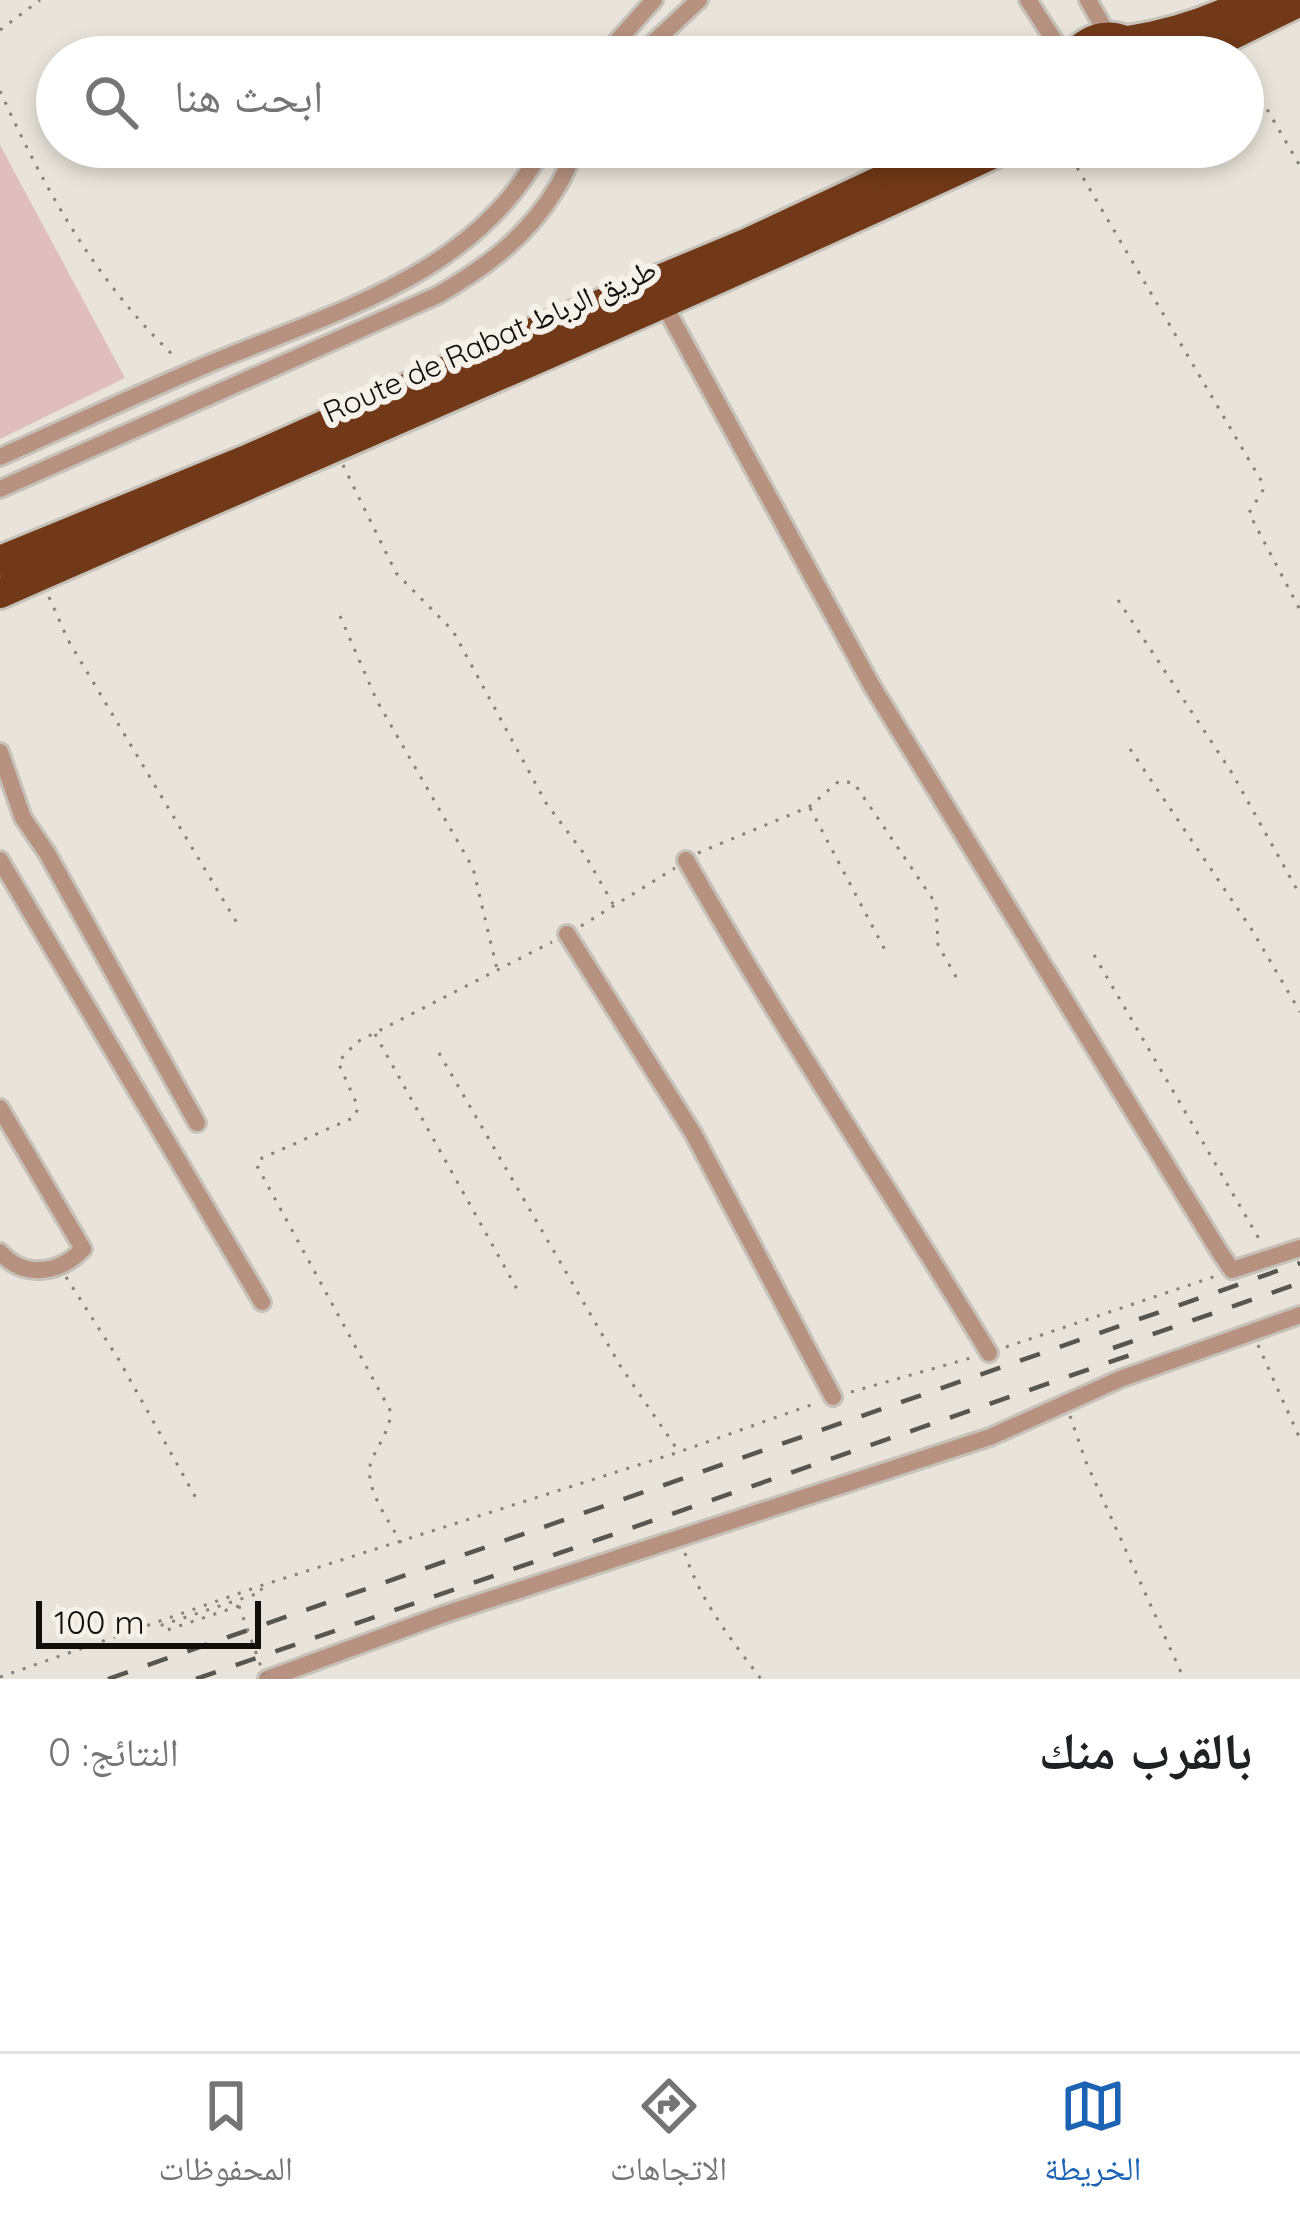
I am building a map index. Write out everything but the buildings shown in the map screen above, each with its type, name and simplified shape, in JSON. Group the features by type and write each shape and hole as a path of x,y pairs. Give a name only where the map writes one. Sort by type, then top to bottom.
{"highway":[{"path":"1161,36 1215,20 1253,0"},
{"path":"1229,36 1300,1"},
{"name":"Route de Rabat طريق الرباط","path":"0,561 247,460 748,243 908,168"},
{"name":"Route de Rabat طريق الرباط","path":"0,593 743,270 961,168"}],"street":[{"path":"622,36 654,0"},
{"path":"660,36 699,0"},
{"path":"1028,0 1054,36"},
{"path":"1088,0 1119,36"},
{"path":"0,457 428,269 498,213 532,168"},
{"path":"0,489 439,296 478,272 530,228 567,168"},
{"path":"663,303 872,686 1232,1270 1300,1247"},
{"path":"0,752 23,818 197,1123"},
{"path":"0,860 262,1301"},
{"path":"686,860 754,982 913,1226 989,1353"},
{"path":"567,934 693,1133 833,1397"},
{"path":"0,1108 82,1244 80,1254 34,1272 23,1270 0,1252"},
{"path":"266,1677 990,1437 1120,1379 1300,1316"}],"path":[{"path":"0,30 40,0"},
{"path":"0,91 36,167"},
{"path":"1264,104 1300,166"},
{"path":"37,168 79,244 117,296 190,372"},
{"path":"1077,168 1262,482 1263,490 1249,514 1300,610"},
{"path":"335,449 396,573 453,631 538,788 614,905"},
{"path":"40,576 68,640 240,928"},
{"path":"1118,600 1232,773 1300,895"},
{"path":"340,616 377,701 473,868 497,971"},
{"path":"1130,748 1252,930 1300,1012"},
{"path":"401,1543 369,1482 371,1462 387,1433 391,1412 256,1164 355,1117 358,1107 338,1062 357,1042 567,934 712,844 809,807 839,781 854,783 936,904 938,945 958,982"},
{"path":"809,807 886,952"},
{"path":"1094,955 1270,1259"},
{"path":"374,1033 518,1291"},
{"path":"439,1053 621,1367 679,1452"},
{"path":"58,1265 119,1360 196,1498"},
{"path":"0,1677 260,1586 679,1452 833,1397 989,1353 1232,1270"},
{"path":"1253,1332 1300,1439"},
{"path":"1065,1403 1086,1462 1184,1679"},
{"path":"681,1537 693,1577 761,1679"},
{"path":"260,1586 262,1592 162,1625 164,1631 239,1606 266,1677"}],"shaded area":[{"path":"0,145 125,378 0,439"}],"railway":[{"path":"108,1679 1300,1263"},
{"path":"1113,1348 1300,1283"},
{"path":"196,1679 1136,1353"}]}
